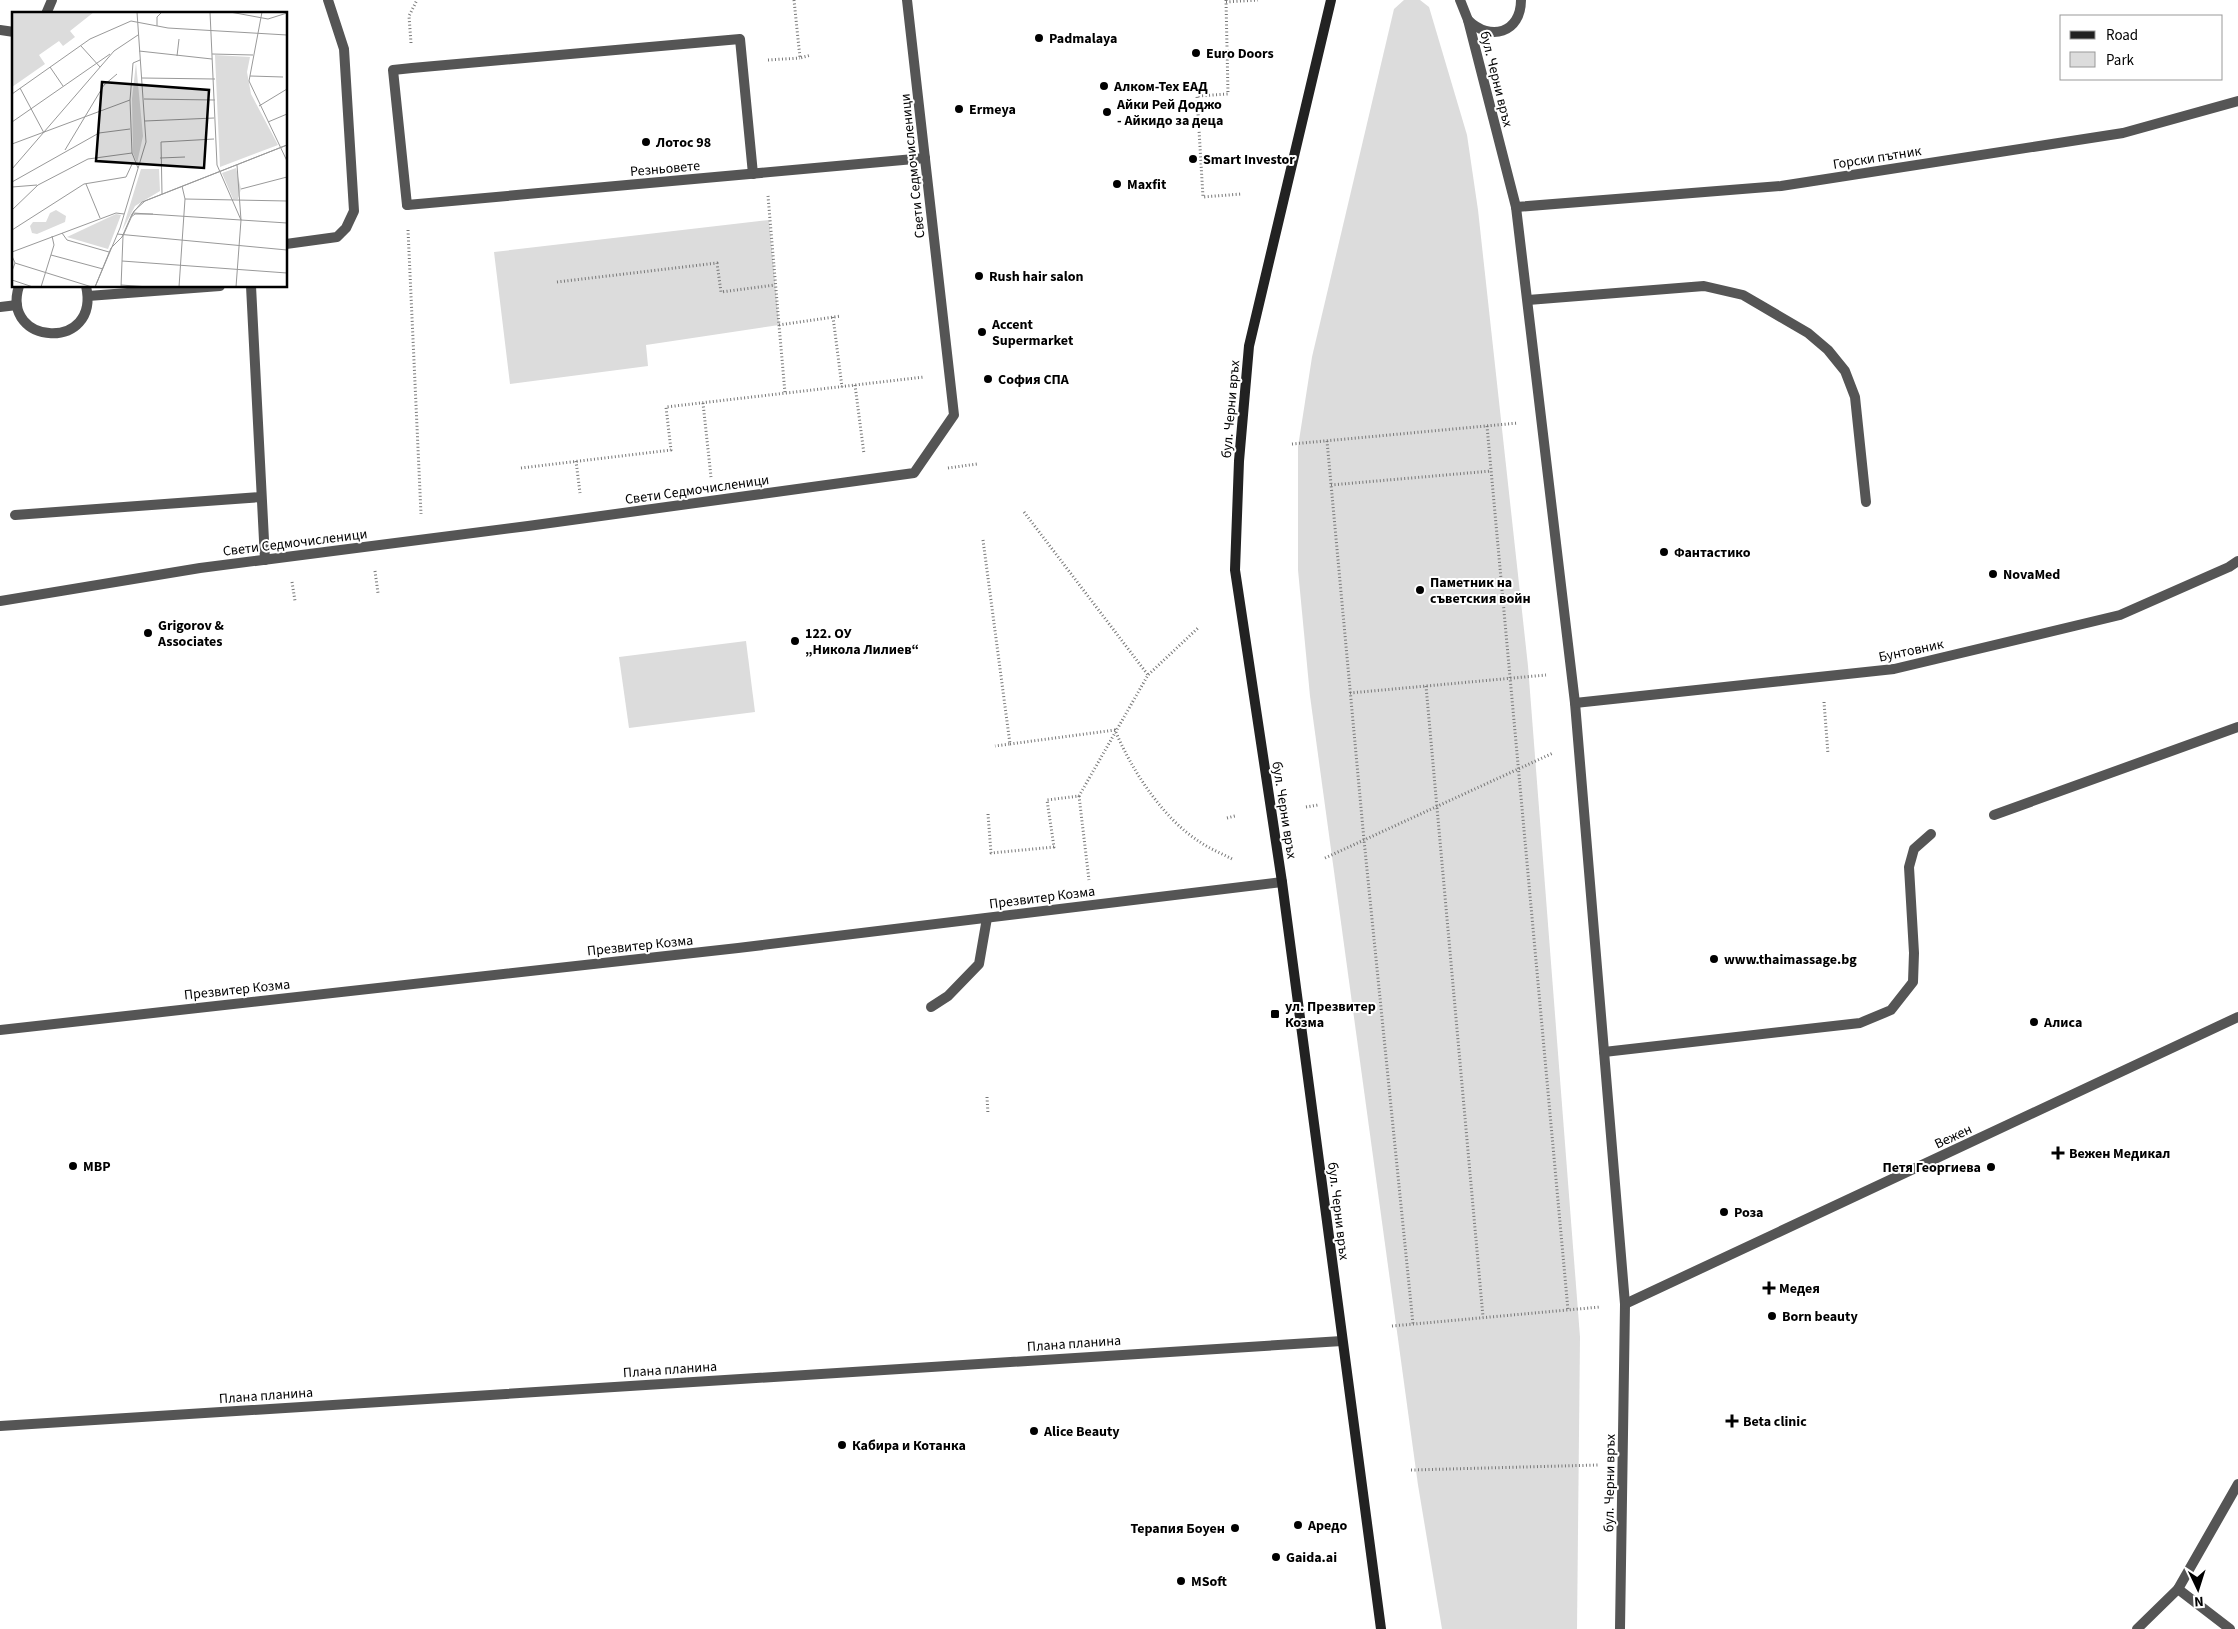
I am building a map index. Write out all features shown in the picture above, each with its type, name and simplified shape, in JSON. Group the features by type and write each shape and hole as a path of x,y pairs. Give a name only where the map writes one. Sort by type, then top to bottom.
{"main road":[{"name":"бул. Черни връх","path":"1331,0 1249,346 1239,462 1235,570 1282,882 1381,1629"}],"street":[{"path":"47,12 52,0"},
{"path":"288,244 337,237 346,228 354,211 344,49 328,0"},
{"name":"Свети Седмочисленици","path":"0,601 200,568 583,519 914,473 954,415 907,0"},
{"name":"бул. Черни връх","path":"1460,0 1468,20 1516,207 1579,742 1625,1304 1620,1629"},
{"path":"1468,20 1482,31 1501,31 1516,20 1520,12 1521,0"},
{"path":"407,205 393,70 740,39 753,174"},
{"name":"Горски пътник","path":"1516,207 1781,186 2122,133 2238,101"},
{"name":"Резньовете","path":"407,205 925,158"},
{"path":"1528,300 1704,286 1743,295 1808,333 1828,350 1845,371 1854,397 1866,502"},
{"path":"19,288 17,306 21,317 28,326 50,335 62,333 73,328 82,319 87,308 87,291 167,288"},
{"path":"251,288 265,560"},
{"path":"0,307 17,306"},
{"path":"14,515 261,497"},
{"name":"Бунтовник","path":"1575,703 1894,669 2120,615 2229,567 2238,561"},
{"path":"1994,815 2238,727"},
{"path":"1604,1052 1860,1024 1891,1010 1913,982 1914,953 1909,867 1914,849 1930,834"},
{"name":"Презвитер Козма","path":"0,1030 738,948 1282,882"},
{"path":"931,1006 948,996 978,964 986,918"},
{"name":"Вежен","path":"1625,1304 2238,1017"},
{"name":"Плана планина","path":"0,1426 1342,1340"},
{"path":"2137,1629 2178,1589 2238,1484"},
{"path":"2178,1589 2230,1629"}],"path":[{"path":"409,16 418,0"},
{"path":"794,0 800,58"},
{"path":"1241,194 1203,197 1197,96 1228,94 1226,1 1258,0"},
{"path":"742,63 811,56"},
{"path":"767,172 785,393"},
{"path":"407,205 422,540"},
{"path":"557,282 717,264 720,292 775,286"},
{"path":"779,325 841,316"},
{"path":"833,317 842,387"},
{"path":"521,468 671,450 666,408 950,374"},
{"path":"855,385 862,443"},
{"path":"703,403 714,501"},
{"path":"1292,444 1542,421"},
{"path":"1487,426 1568,1310"},
{"path":"1327,441 1364,840 1413,1324"},
{"path":"576,461 583,519"},
{"path":"1331,485 1491,470"},
{"path":"1024,512 1148,675"},
{"path":"983,540 1010,744"},
{"path":"1092,905 1079,796 1148,675 1198,628"},
{"path":"1350,693 1571,673"},
{"path":"1426,686 1483,1317"},
{"path":"1824,708 1828,754"},
{"path":"995,746 1115,730"},
{"path":"1115,730 1126,756 1163,809 1199,842 1234,860"},
{"path":"1325,858 1579,742"},
{"path":"988,814 991,853 1054,847 1047,800 1079,796"},
{"path":"1306,807 1318,805"},
{"path":"1227,818 1235,816"},
{"path":"987,1097 988,1114"},
{"path":"1392,1326 1625,1304"},
{"path":"1412,1470 1623,1464"}],"green space":[{"path":"1404,0 1420,0 1429,7 1467,135 1478,210 1528,666 1580,1337 1577,1629 1442,1629 1418,1485 1310,696 1298,570 1298,447 1312,357 1394,9"},
{"path":"769,220 779,325 646,345 648,366 510,384 494,252"},
{"path":"746,641 755,712 629,728 619,657"}],"place":[{"name":"Padmalaya","path":"1039,38"},
{"name":"Euro Doors","path":"1196,53"},
{"name":"Алком-Тех ЕАД","path":"1104,86"},
{"name":"Ermeya","path":"959,109"},
{"name":"Айки Рей Доджо - Айкидо за деца","path":"1107,112"},
{"name":"Лотос 98","path":"646,142"},
{"name":"Smart Investor","path":"1193,159"},
{"name":"Maxfit","path":"1117,184"},
{"name":"Rush hair salon","path":"979,276"},
{"name":"Accent Supermarket","path":"982,332"},
{"name":"София СПА","path":"988,379"},
{"name":"Фантастико","path":"1664,552"},
{"name":"NovaMed","path":"1993,574"},
{"name":"Паметник на съветския войн","path":"1420,590"},
{"name":"Grigorov & Associates","path":"148,633"},
{"name":"122. ОУ „Никола Лилиев“","path":"795,641"},
{"name":"www.thaimassage.bg","path":"1714,959"},
{"name":"ул. Презвитер Козма","path":"1275,1014"},
{"name":"Алиса","path":"2034,1022"},
{"name":"Вежен Медикал","path":"2058,1153"},
{"name":"МВР","path":"73,1166"},
{"name":"Петя Георгиева","path":"1991,1167"},
{"name":"Роза","path":"1724,1212"},
{"name":"Медея","path":"1769,1288"},
{"name":"Born beauty","path":"1772,1316"},
{"name":"Beta clinic","path":"1732,1421"},
{"name":"Alice Beauty","path":"1034,1431"},
{"name":"Кабира и Котанка","path":"842,1445"},
{"name":"Аредо","path":"1298,1525"},
{"name":"Терапия Боуен","path":"1235,1528"},
{"name":"Gaida.ai","path":"1276,1557"},
{"name":"MSoft","path":"1181,1581"}]}
